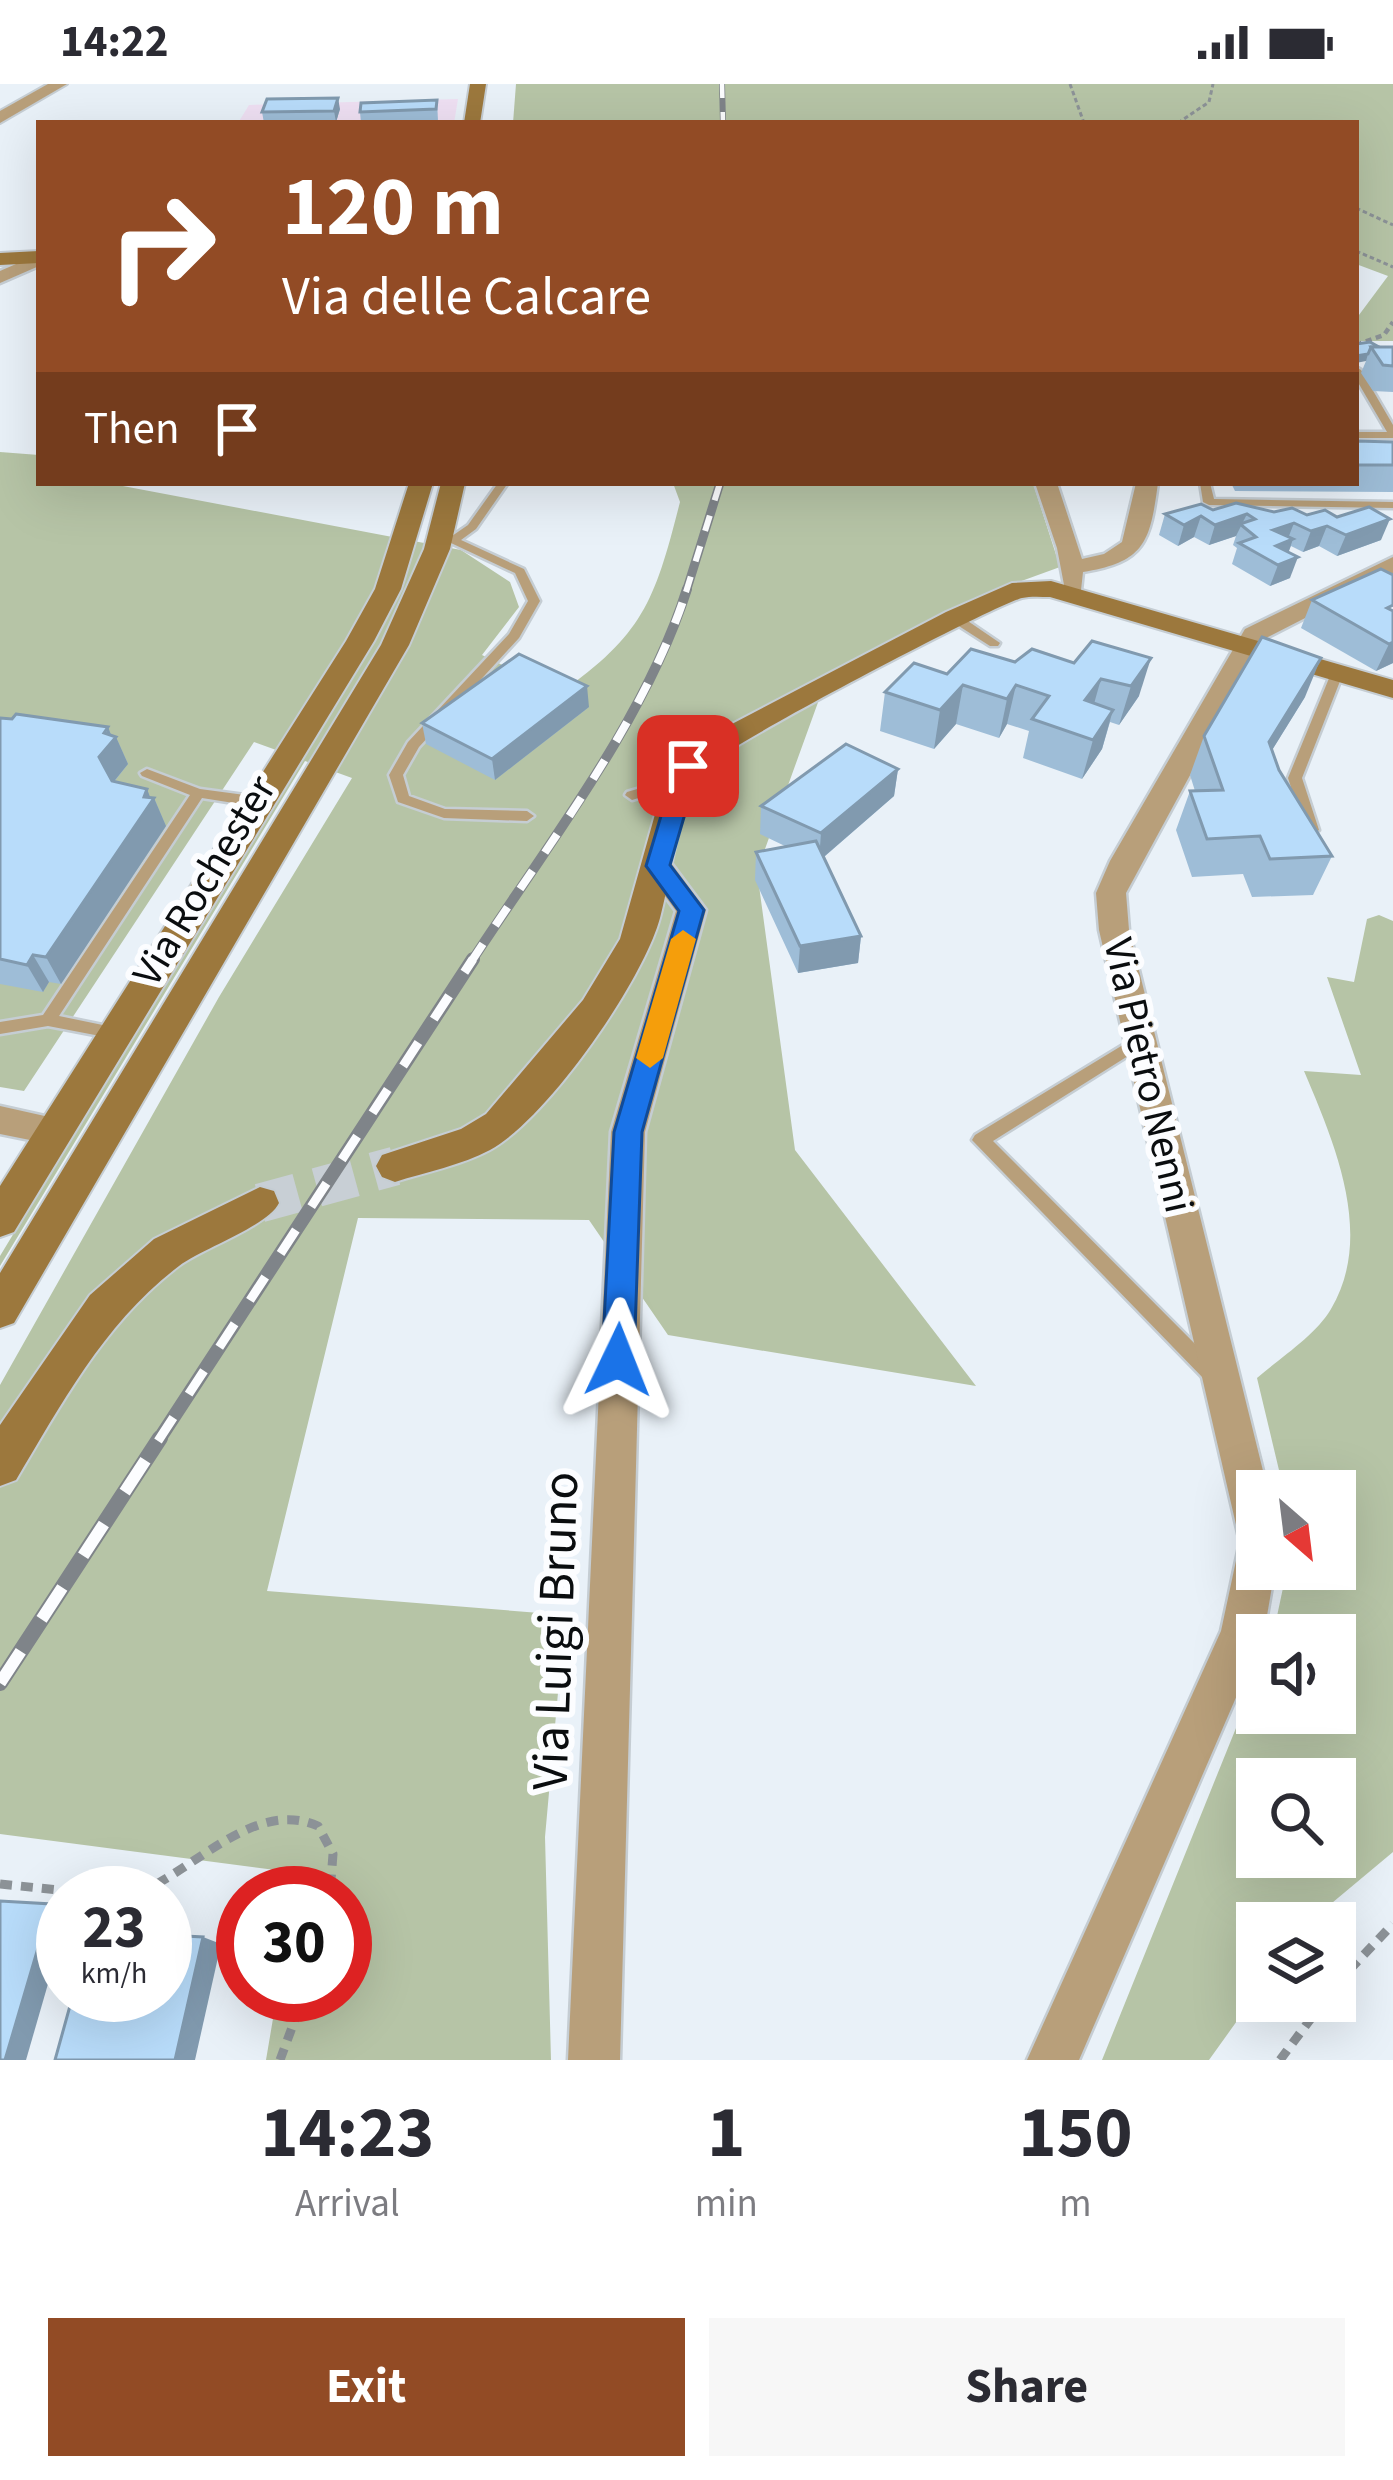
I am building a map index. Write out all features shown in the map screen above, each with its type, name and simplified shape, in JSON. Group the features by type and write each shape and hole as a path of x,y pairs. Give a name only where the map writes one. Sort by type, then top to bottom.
{"main road":[{"path":"472,120 478,84"},
{"path":"492,120 497,84"},
{"path":"2,267 36,259"},
{"name":"Via Rochester","path":"0,1220 388,589 420,486"},
{"name":"Via Rochester","path":"0,1310 394,645 447,538 453,486"},
{"path":"395,1166 473,1141 514,1108 620,972 638,936 682,780 698,754 955,618 1021,590 1073,580 1246,644 1393,689"},
{"path":"0,1465 88,1324 148,1260 201,1227 260,1203"}],"street":[{"path":"0,118 59,84"},
{"path":"1047,486 1073,580 1127,556 1135,547 1146,486"},
{"path":"1246,644 1271,621 1393,564"},
{"name":"Via Pietro Nenni","path":"1244,1470 1114,930 1112,893 1124,861 1246,644"},
{"name":"Via Luigi Bruno","path":"594,2060 628,1132 692,910 658,866"},
{"path":"0,1120 55,1131"},
{"path":"1053,2060 1242,1633 1250,1590"}],"lane":[{"path":"1359,374 1375,365"},
{"path":"1359,378 1393,435"},
{"path":"1359,435 1393,435"},
{"path":"447,538 472,527 501,486"},
{"path":"1206,486 1209,502 1393,505"},
{"path":"447,538 520,571 534,601 517,631 413,743 396,769 393,784 402,798 418,807 469,816 527,816"},
{"path":"955,618 994,643"},
{"path":"1312,830 1295,778 1338,671"},
{"path":"147,773 198,793 260,802"},
{"path":"632,795 682,780"},
{"path":"48,1021 198,793"},
{"path":"0,1028 48,1021 116,1033"},
{"path":"1141,1040 981,1140 1226,1388"}],"path":[{"path":"1070,84 1077,92 1083,120"},
{"path":"1183,120 1209,103 1213,84"},
{"path":"1359,209 1393,225"},
{"path":"1359,252 1393,267"},
{"path":"1359,344 1384,334 1393,322"},
{"path":"192,1868 260,1825 290,1815 318,1826 333,1854 332,1866"},
{"path":"0,1883 36,1887"},
{"path":"1356,1963 1393,1924"},
{"path":"280,2060 294,2022"},
{"path":"1280,2060 1308,2022"}],"shaded area":[{"path":"458,99 454,120 240,120 249,105"}],"green space":[{"path":"516,84 1393,84 1393,341 1359,341 1359,315 1388,276 1359,265 1359,120 513,120"},
{"path":"0,452 36,455 36,486 123,486 461,550 510,582 519,607 482,655 560,693 611,652 642,612 663,565 680,502 674,486 1034,486 1060,567 986,594 829,672 757,871 795,1150 976,1386 668,1335 589,1220 358,1218 267,1591 565,1615 545,1837 551,2060 266,2060 272,2022 372,2022 372,1866 245,1866 0,1834 0,1385 219,997 352,778 305,761 0,1266 0,1256 301,759 254,742 24,1091 0,1087"},
{"path":"1379,915 1393,921 1393,1852 1333,1902 1236,1902 1236,2022 1209,2060 1102,2060 1236,1728 1236,1734 1356,1734 1356,1614 1277,1614 1283,1590 1356,1590 1356,1470 1279,1470 1257,1378 1316,1328 1344,1280 1350,1251 1345,1189 1304,1071 1361,1075 1327,977 1354,982 1367,919"}],"building":[{"path":"338,98 334,111 262,112 267,99"},
{"path":"437,100 436,109 360,112 361,103"},
{"path":"1370,342 1379,347 1359,356 1359,344"},
{"path":"1371,347 1393,347 1393,366 1383,365"},
{"path":"1359,441 1393,442 1393,465 1359,465"},
{"path":"1236,503 1274,512 1292,508 1307,515 1325,510 1337,517 1369,507 1390,519 1346,535 1327,526 1311,531 1294,523 1273,530 1293,539 1276,546 1298,557 1278,565 1239,543 1256,537 1240,524 1255,519 1247,514 1215,525 1201,516 1184,525 1165,514 1201,504 1213,510"},
{"path":"1381,569 1393,575 1393,605 1387,608 1393,611 1393,642 1389,644 1312,600"},
{"path":"1262,637 1321,658 1269,742 1279,770 1332,856 1270,859 1260,836 1207,839 1190,791 1223,790 1204,736"},
{"path":"1092,641 1151,658 1131,686 1101,679 1085,700 1113,710 1093,740 1032,719 1049,696 1016,685 1007,699 963,685 940,710 885,692 914,663 947,674 971,649 1015,662 1032,649 1074,663"},
{"path":"519,654 587,686 492,759 422,723"},
{"path":"16,714 108,727 104,733 116,737 99,757 112,781 147,789 144,797 154,798 46,957 33,955 27,965 0,959 0,718 12,719"},
{"path":"846,744 898,769 821,833 761,806"},
{"path":"816,841 861,936 800,946 756,852"},
{"path":"0,1901 36,1903 36,1955 5,2060 0,2060"},
{"path":"192,1936 203,1937 192,1985"},
{"path":"66,2022 184,2022 175,2060 55,2060"}],"tunnel":[{"path":"260,1203 395,1166"}],"railway":[{"path":"722,84 723,120"},
{"path":"687,590 719,486"},
{"path":"472,960 620,734 669,638 687,590"},
{"path":"158,1441 472,960"},
{"path":"0,1683 160,1438"}],"slow traffic":[{"path":"650,1058 683,939"}],"route":[{"path":"618,1360 628,1132 692,910 658,866 688,766"}]}
